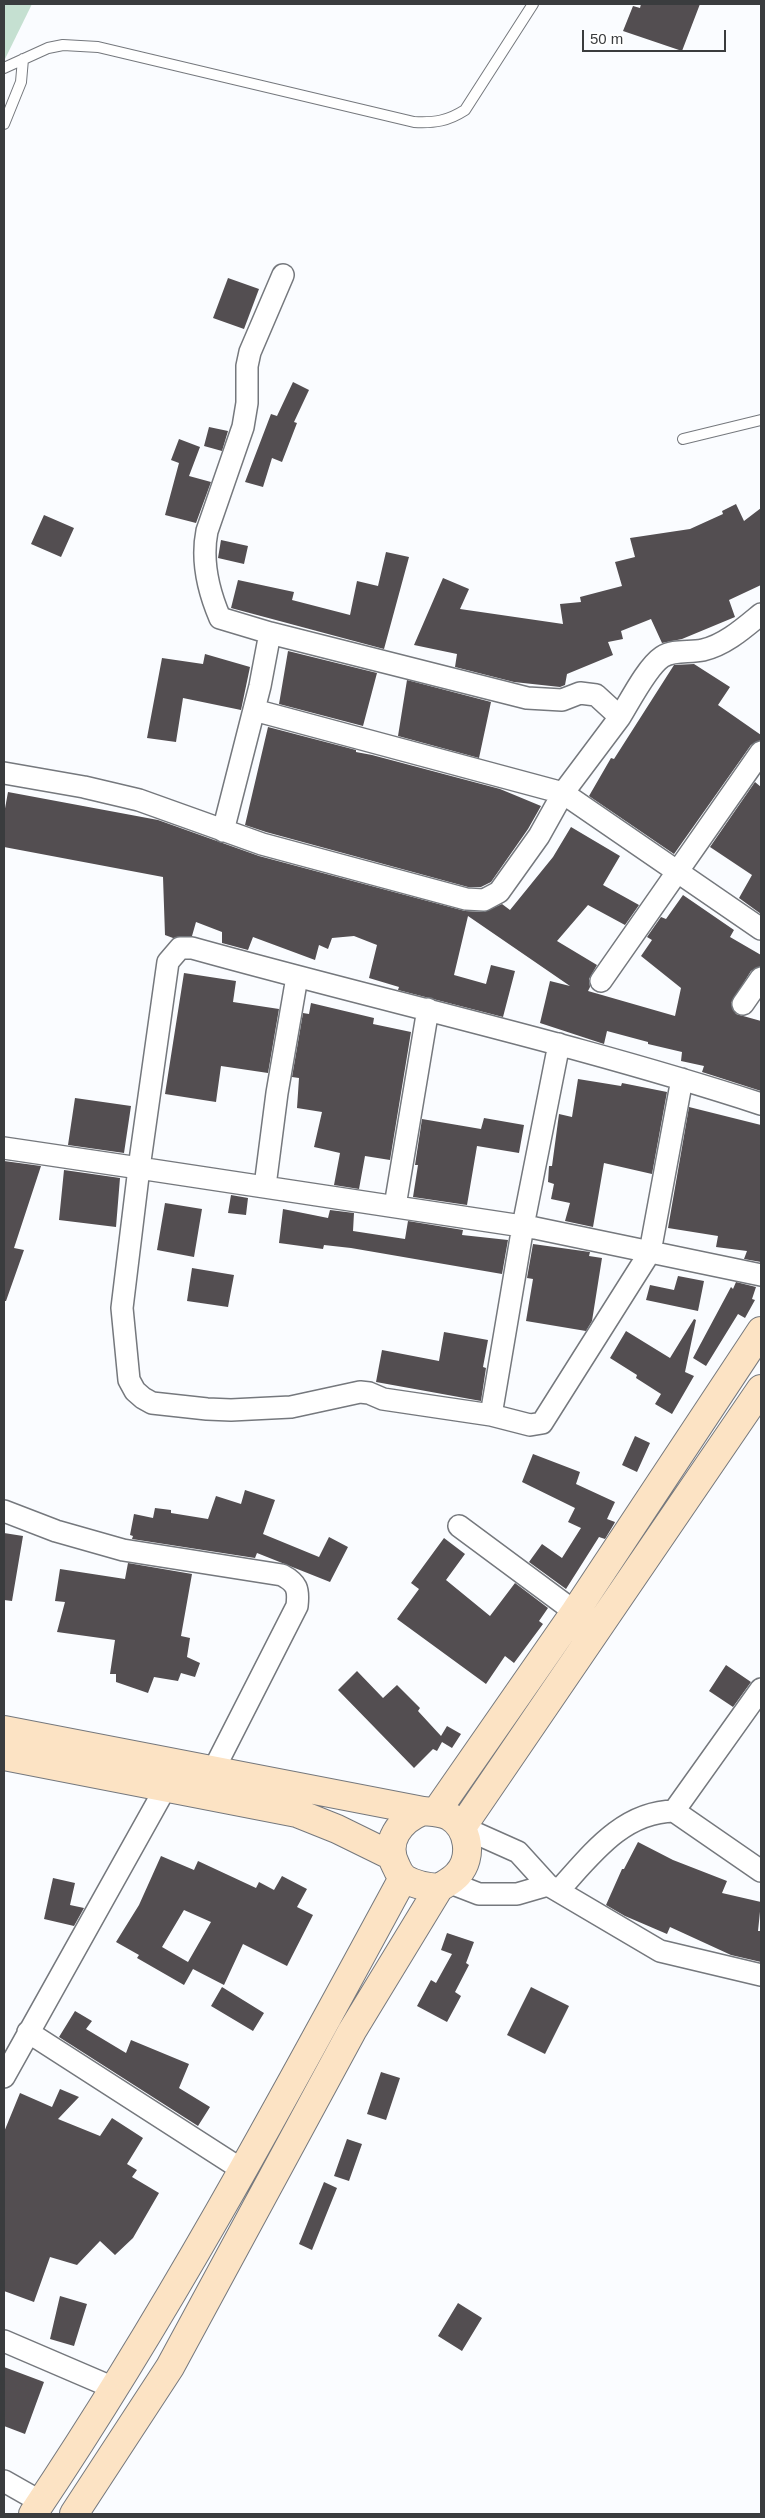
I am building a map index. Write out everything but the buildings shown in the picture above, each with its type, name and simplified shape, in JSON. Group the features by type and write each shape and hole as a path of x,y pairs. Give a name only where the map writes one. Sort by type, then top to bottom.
{"main road":[{"path":"37,2508 116,2389 244,2171 397,1867 394,1834 400,1824 411,1816 430,1811 575,1612 761,1331"},
{"path":"462,1827 761,1389"},
{"path":"4,1730 430,1811 449,1816 462,1827 467,1849 465,1862 459,1873 444,1885 352,2031 170,2368 74,2514"},
{"path":"4,1756 297,1813 337,1829 397,1867 414,1883 444,1885"}],"street":[{"path":"283,275 250,352 247,366 247,403 243,427 207,531 204,548 206,572 220,618 270,633 527,698 562,700 580,693 596,695 620,717"},
{"path":"4,773 84,787 139,800 222,832 466,899 484,900 499,892 539,836 563,793 661,658 674,652 702,650 719,644 761,614"},
{"path":"222,832 254,710 270,633"},
{"path":"254,710 563,793 761,928"},
{"path":"601,981 761,752"},
{"path":"682,1079 650,1252 548,1417 542,1423 530,1425 491,1415 383,1399 369,1393 360,1392 291,1407 231,1410 208,1409 152,1402 143,1398 135,1391 128,1380 122,1308 125,1265 168,962 173,953 180,948 192,948 559,1044 682,1079 761,1104"},
{"path":"265,1186 277,1093 297,977"},
{"path":"743,1004 761,978"},
{"path":"395,1206 428,1009"},
{"path":"491,1415 523,1226 559,1044"},
{"path":"4,1148 523,1226 761,1275"},
{"path":"4,1511 56,1531 115,1548 282,1575 295,1582 299,1592 297,1606 214,1769"},
{"path":"459,1526 575,1612"},
{"path":"674,1811 761,1689"},
{"path":"6,2068 166,1786"},
{"path":"444,1885 479,1894 518,1894 553,1888 603,1841 626,1824 643,1816 674,1811 761,1871"},
{"path":"462,1827 518,1852 553,1888 660,1951 761,1975"},
{"path":"28,2032 244,2171"},
{"path":"4,2341 116,2389"},
{"path":"4,2481 37,2508"}],"lane":[{"path":"4,68 48,48 63,45 98,47 414,122 435,123 451,119 465,110 534,4"},
{"path":"4,124 21,82 23,59"},
{"path":"683,439 761,420"}],"green space":[{"path":"4,4 32,4 4,61"}]}
